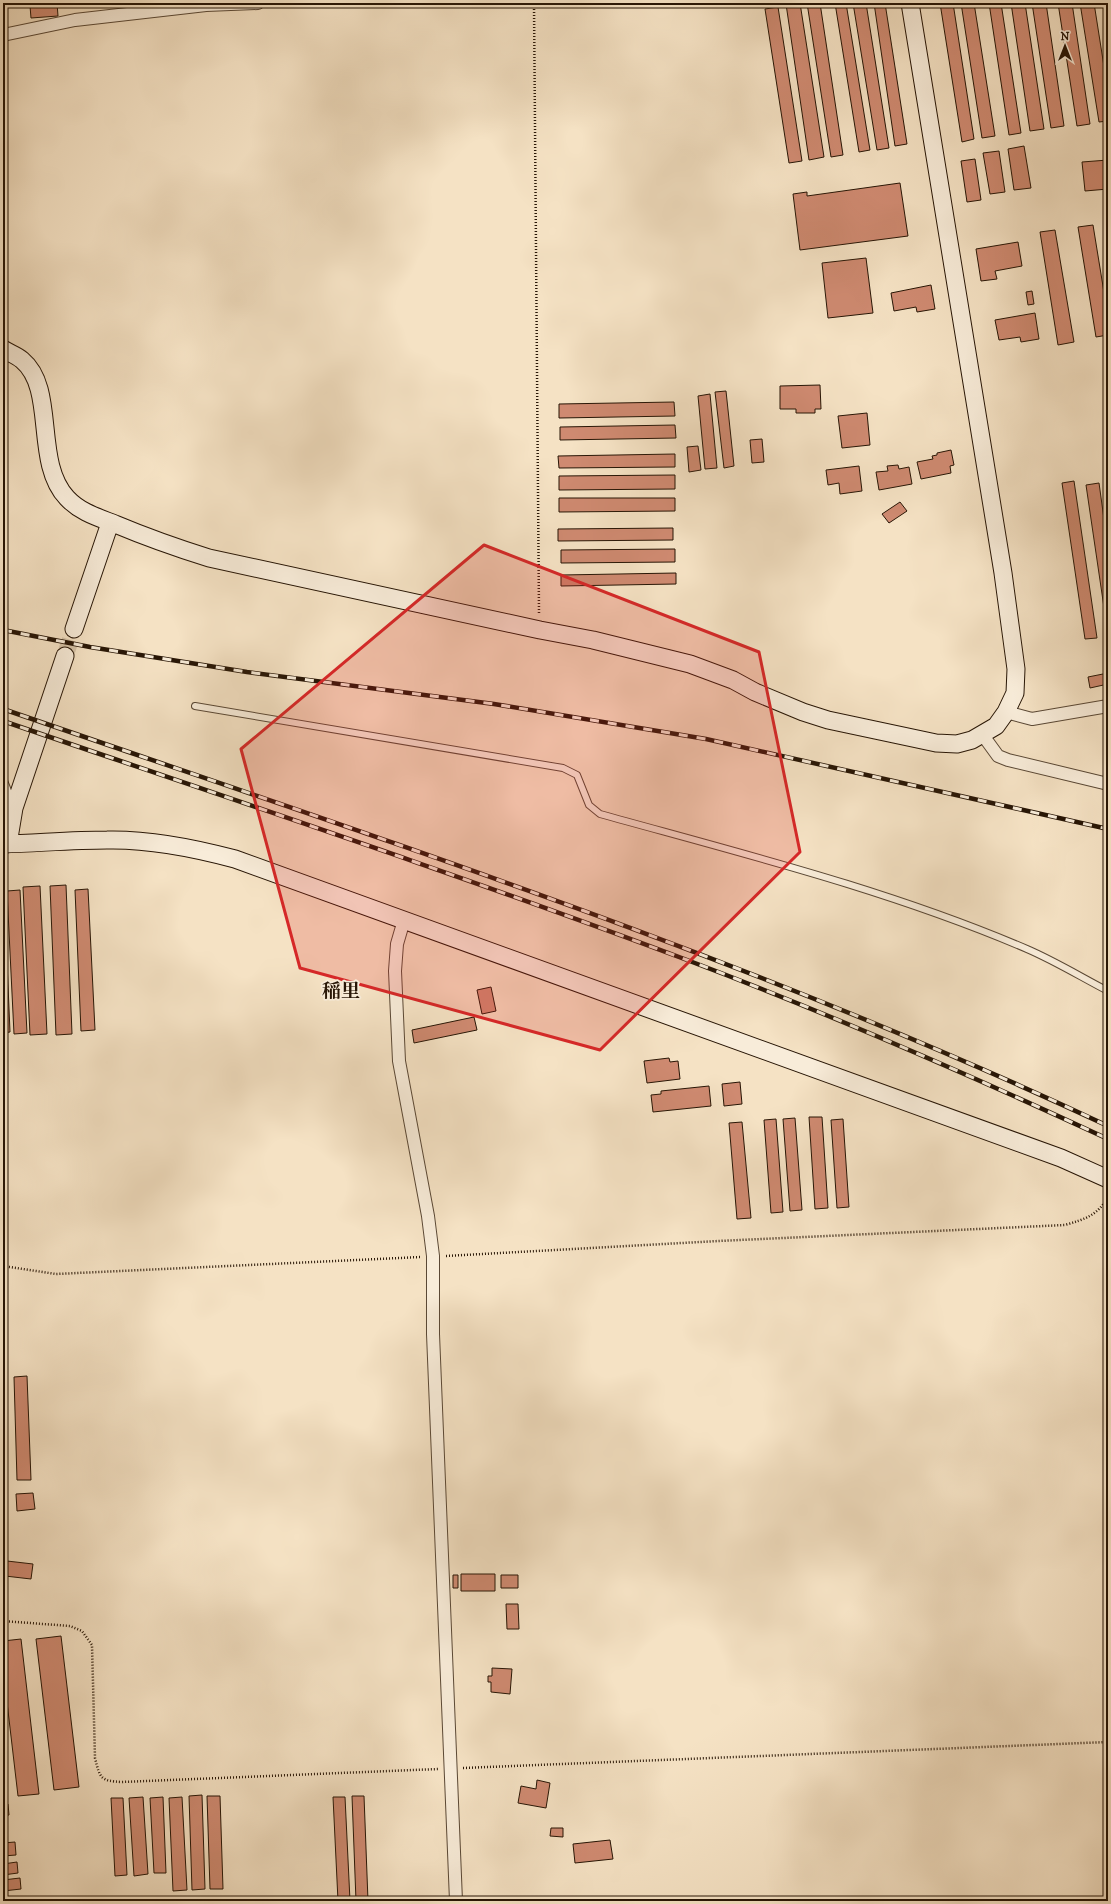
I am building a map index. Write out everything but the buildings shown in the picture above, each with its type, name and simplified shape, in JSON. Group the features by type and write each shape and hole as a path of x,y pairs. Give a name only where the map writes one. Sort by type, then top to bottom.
{"street":[{"path":"3,35 75,20 206,5 258,3"},
{"path":"3,349 22,360 37,384 42,401 52,474 67,498 82,511 157,542 209,558 540,630 593,640 690,664 733,680 755,692 803,712 843,723 936,743 957,744 972,740 996,726 1006,712 1016,693 1016,669 1001,565 910,3"},
{"path":"74,629 110,523"},
{"path":"66,656 14,808 5,844 108,840 167,845 214,853 404,920 1061,1158 1108,1179"},
{"path":"1006,712 1032,719 1108,706"},
{"path":"982,734 998,756 1008,760 1108,784"},
{"path":"404,920 397,944 395,971 399,1061 428,1216 433,1256 432,1334 456,1901"}],"lane":[{"path":"195,706 563,768 577,775 589,805 600,814 839,880 924,909 1028,949 1108,991"},
{"path":"3,778 14,808"}],"path":[{"path":"534,3 540,630"},
{"path":"3,1266 56,1274 726,1240 1065,1225 1088,1218 1102,1208 1108,1197"},
{"path":"3,1621 70,1626 82,1630 92,1645 95,1758 99,1775 106,1782 1108,1742"}],"highlighted area":[{"path":"484,545 759,652 800,852 600,1050 300,968 241,749"}],"tunnel":[{"path":"65,656 74,629"}],"railway":[{"path":"3,630 90,647 247,672 494,704 706,739 1108,829"},
{"path":"3,709 422,853 561,902 700,954 837,1008 973,1065 1108,1126"},
{"path":"3,721 260,808 517,898 687,960 794,1002 899,1046 1108,1139"}],"district":[{"name":"稲里","path":"341,991"}]}
